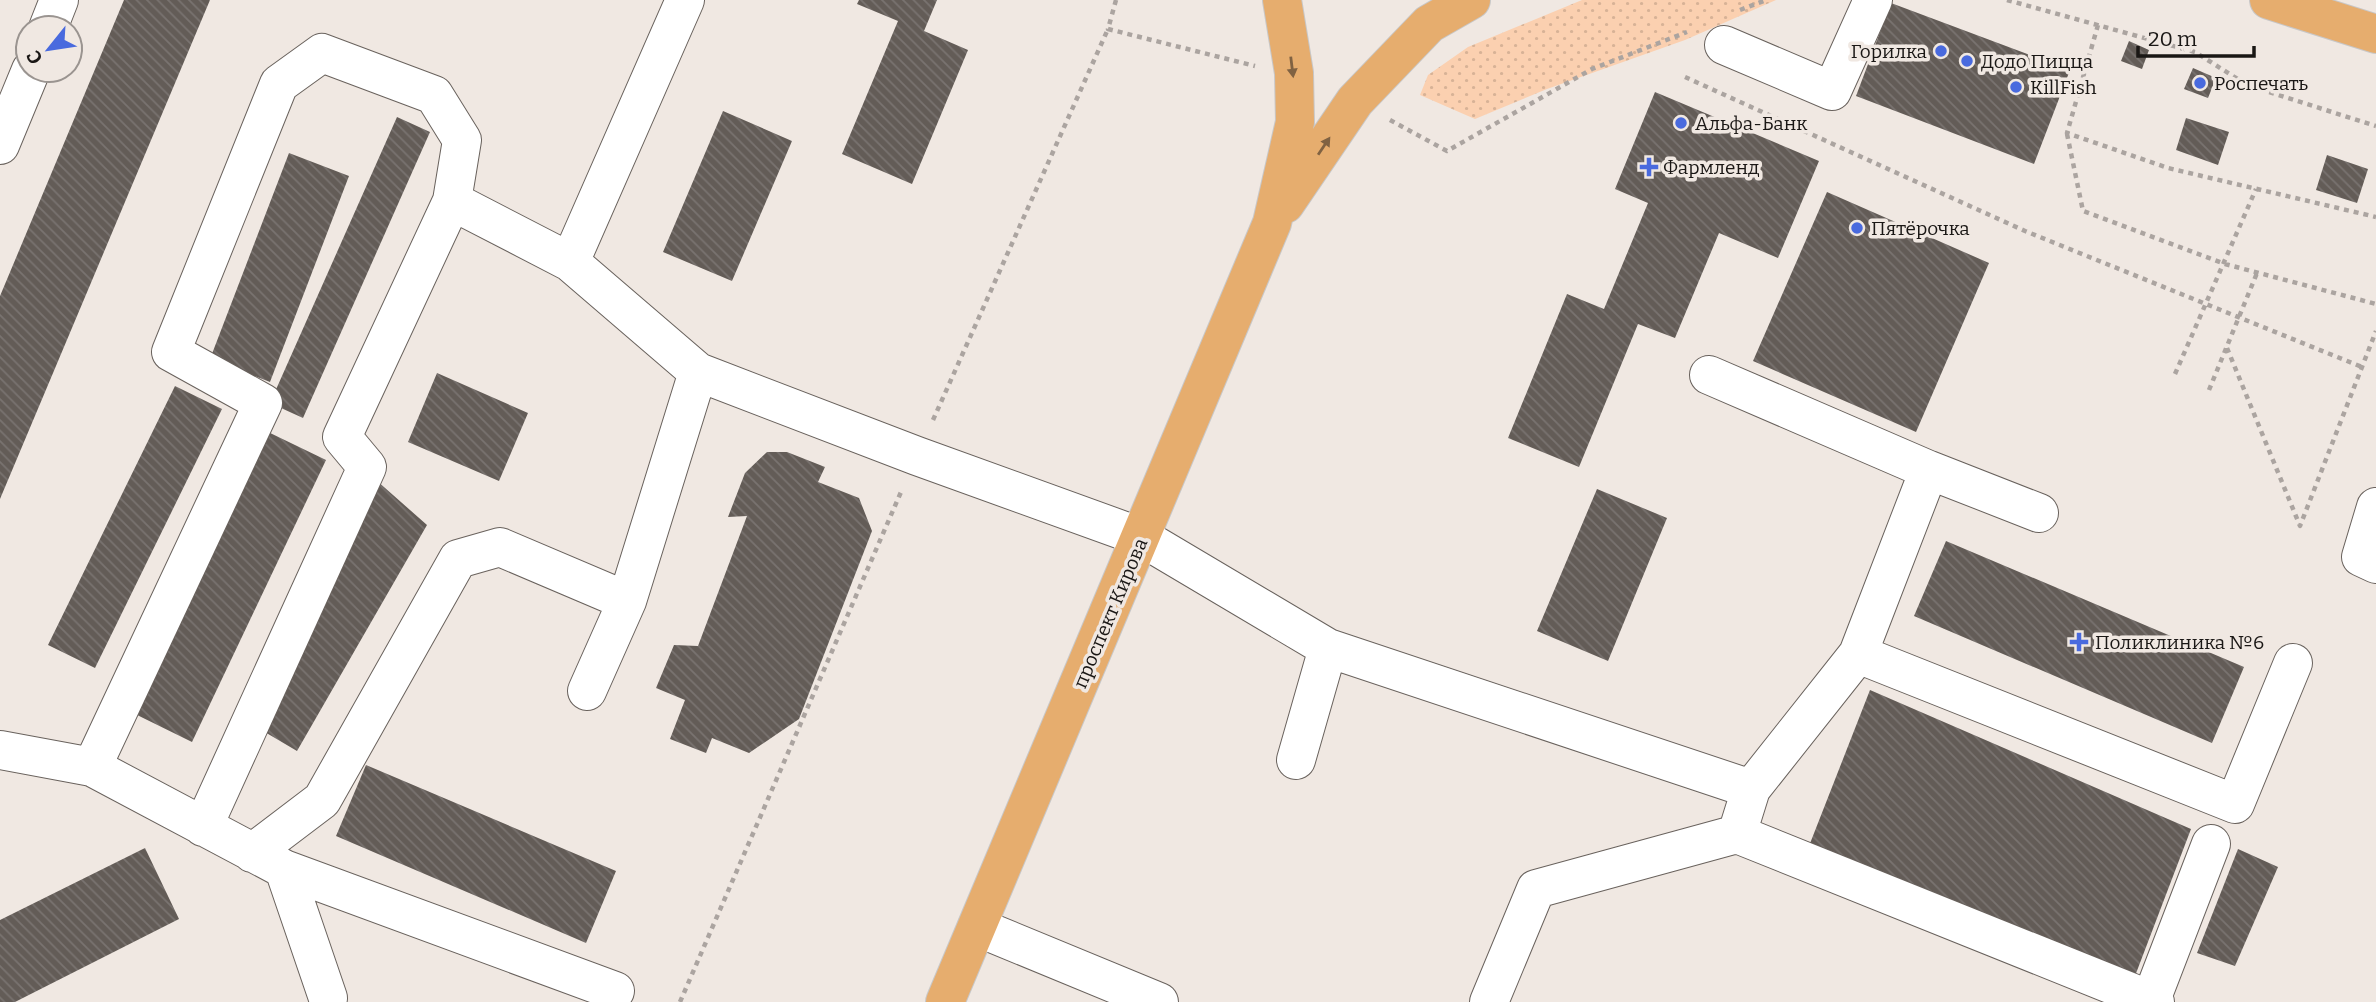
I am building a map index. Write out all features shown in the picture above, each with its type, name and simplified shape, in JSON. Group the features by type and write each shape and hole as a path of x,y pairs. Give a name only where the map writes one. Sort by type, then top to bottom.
{"main road":[{"path":"1272,223 1295,122 1294,73 1282,0"},
{"path":"1272,223 1355,101 1429,24 1471,0"},
{"path":"2269,0 2376,34"},
{"name":"проспект Кирова","path":"945,1002 1272,223"}],"lane":[{"path":"569,262 685,0"},
{"path":"1715,30 1832,91 1873,0"},
{"path":"92,767 263,403 171,352 279,84 322,53 434,95 462,140 452,201 342,437 367,467 203,827"},
{"path":"0,145 25,84"},
{"path":"452,201 569,262 698,372 917,456 1142,537 1328,648 1751,789"},
{"path":"587,691 627,601 698,372"},
{"path":"1709,375 1929,470 2039,513"},
{"path":"1737,834 1751,789 1858,654 1929,470"},
{"path":"2376,507 2361,557 2376,564"},
{"path":"268,861 323,800 458,559 499,547 627,601"},
{"path":"1296,760 1328,648"},
{"path":"1858,654 2235,804 2293,663"},
{"path":"0,750 92,767 268,861 615,991"},
{"path":"1489,1002 1536,889 1737,834 2153,1001 2211,844"},
{"path":"268,861 330,1001"},
{"path":"977,927 1159,1002"}],"path":[{"path":"680,1002 917,456 1108,29 1116,0"},
{"path":"1390,120 1447,151 1592,69 1715,30 1766,0"},
{"path":"2007,0 2195,52 2247,85 2376,126"},
{"path":"2098,25 2067,133 2083,211 2225,264 2376,304"},
{"path":"1108,29 1227,60 1294,73"},
{"path":"1685,77 2025,231 2362,367"},
{"path":"2067,133 2168,168 2376,217"},
{"path":"2175,374 2256,189"},
{"path":"2209,390 2257,273"},
{"path":"2227,348 2300,526 2376,331"}],"shaded area":[{"path":"1582,0 1776,0 1685,40 1547,89 1475,119 1420,95 1428,75 1468,47"}],"building":[{"path":"124,0 210,0 0,499 0,296"},
{"path":"859,0 937,0 924,31 968,50 912,184 842,154 898,21 857,4"},
{"path":"1891,3 2070,70 2034,164 1856,96"},
{"path":"2129,41 2149,50 2142,69 2121,61"},
{"name":"Роспечать","path":"2193,68 2216,78 2208,98 2184,89"},
{"path":"1655,92 1819,161 1778,258 1719,233 1675,338 1638,324 1579,467 1508,438 1567,294 1604,309 1648,203 1615,189"},
{"path":"723,111 792,141 732,281 663,252"},
{"path":"397,117 430,132 303,418 270,403"},
{"path":"2186,118 2229,132 2218,165 2176,150"},
{"path":"289,153 349,176 270,382 210,359"},
{"path":"2327,155 2368,169 2357,203 2316,190"},
{"path":"1827,192 1989,263 1916,432 1753,361"},
{"path":"437,373 528,413 499,481 408,442"},
{"path":"175,386 222,409 95,668 48,645"},
{"path":"266,431 326,460 192,742 133,713"},
{"path":"767,452 787,452 825,467 818,482 859,498 872,531 799,719 749,753 712,738 706,753 670,739 685,700 656,688 674,645 698,646 747,516 728,517 745,473"},
{"path":"376,480 427,525 297,751 258,728"},
{"path":"1597,489 1667,518 1608,661 1537,631"},
{"name":"Поликлиника №6","path":"1946,541 2244,667 2212,743 1914,616"},
{"path":"1870,690 2191,829 2135,976 1809,846"},
{"path":"366,765 616,871 586,943 336,836"},
{"path":"145,848 179,919 15,1002 0,1002 0,920"},
{"path":"2238,849 2278,867 2235,966 2197,953"}],"place":[{"name":"Горилка","path":"1941,51"},
{"name":"Додо Пицца","path":"1967,61"},
{"name":"Роспечать","path":"2200,83"},
{"name":"KillFish","path":"2016,87"},
{"name":"Альфа-Банк","path":"1681,123"},
{"name":"Фармленд","path":"1649,167"},
{"name":"Пятёрочка","path":"1857,228"},
{"name":"Поликлиника №6","path":"2079,642"}]}
